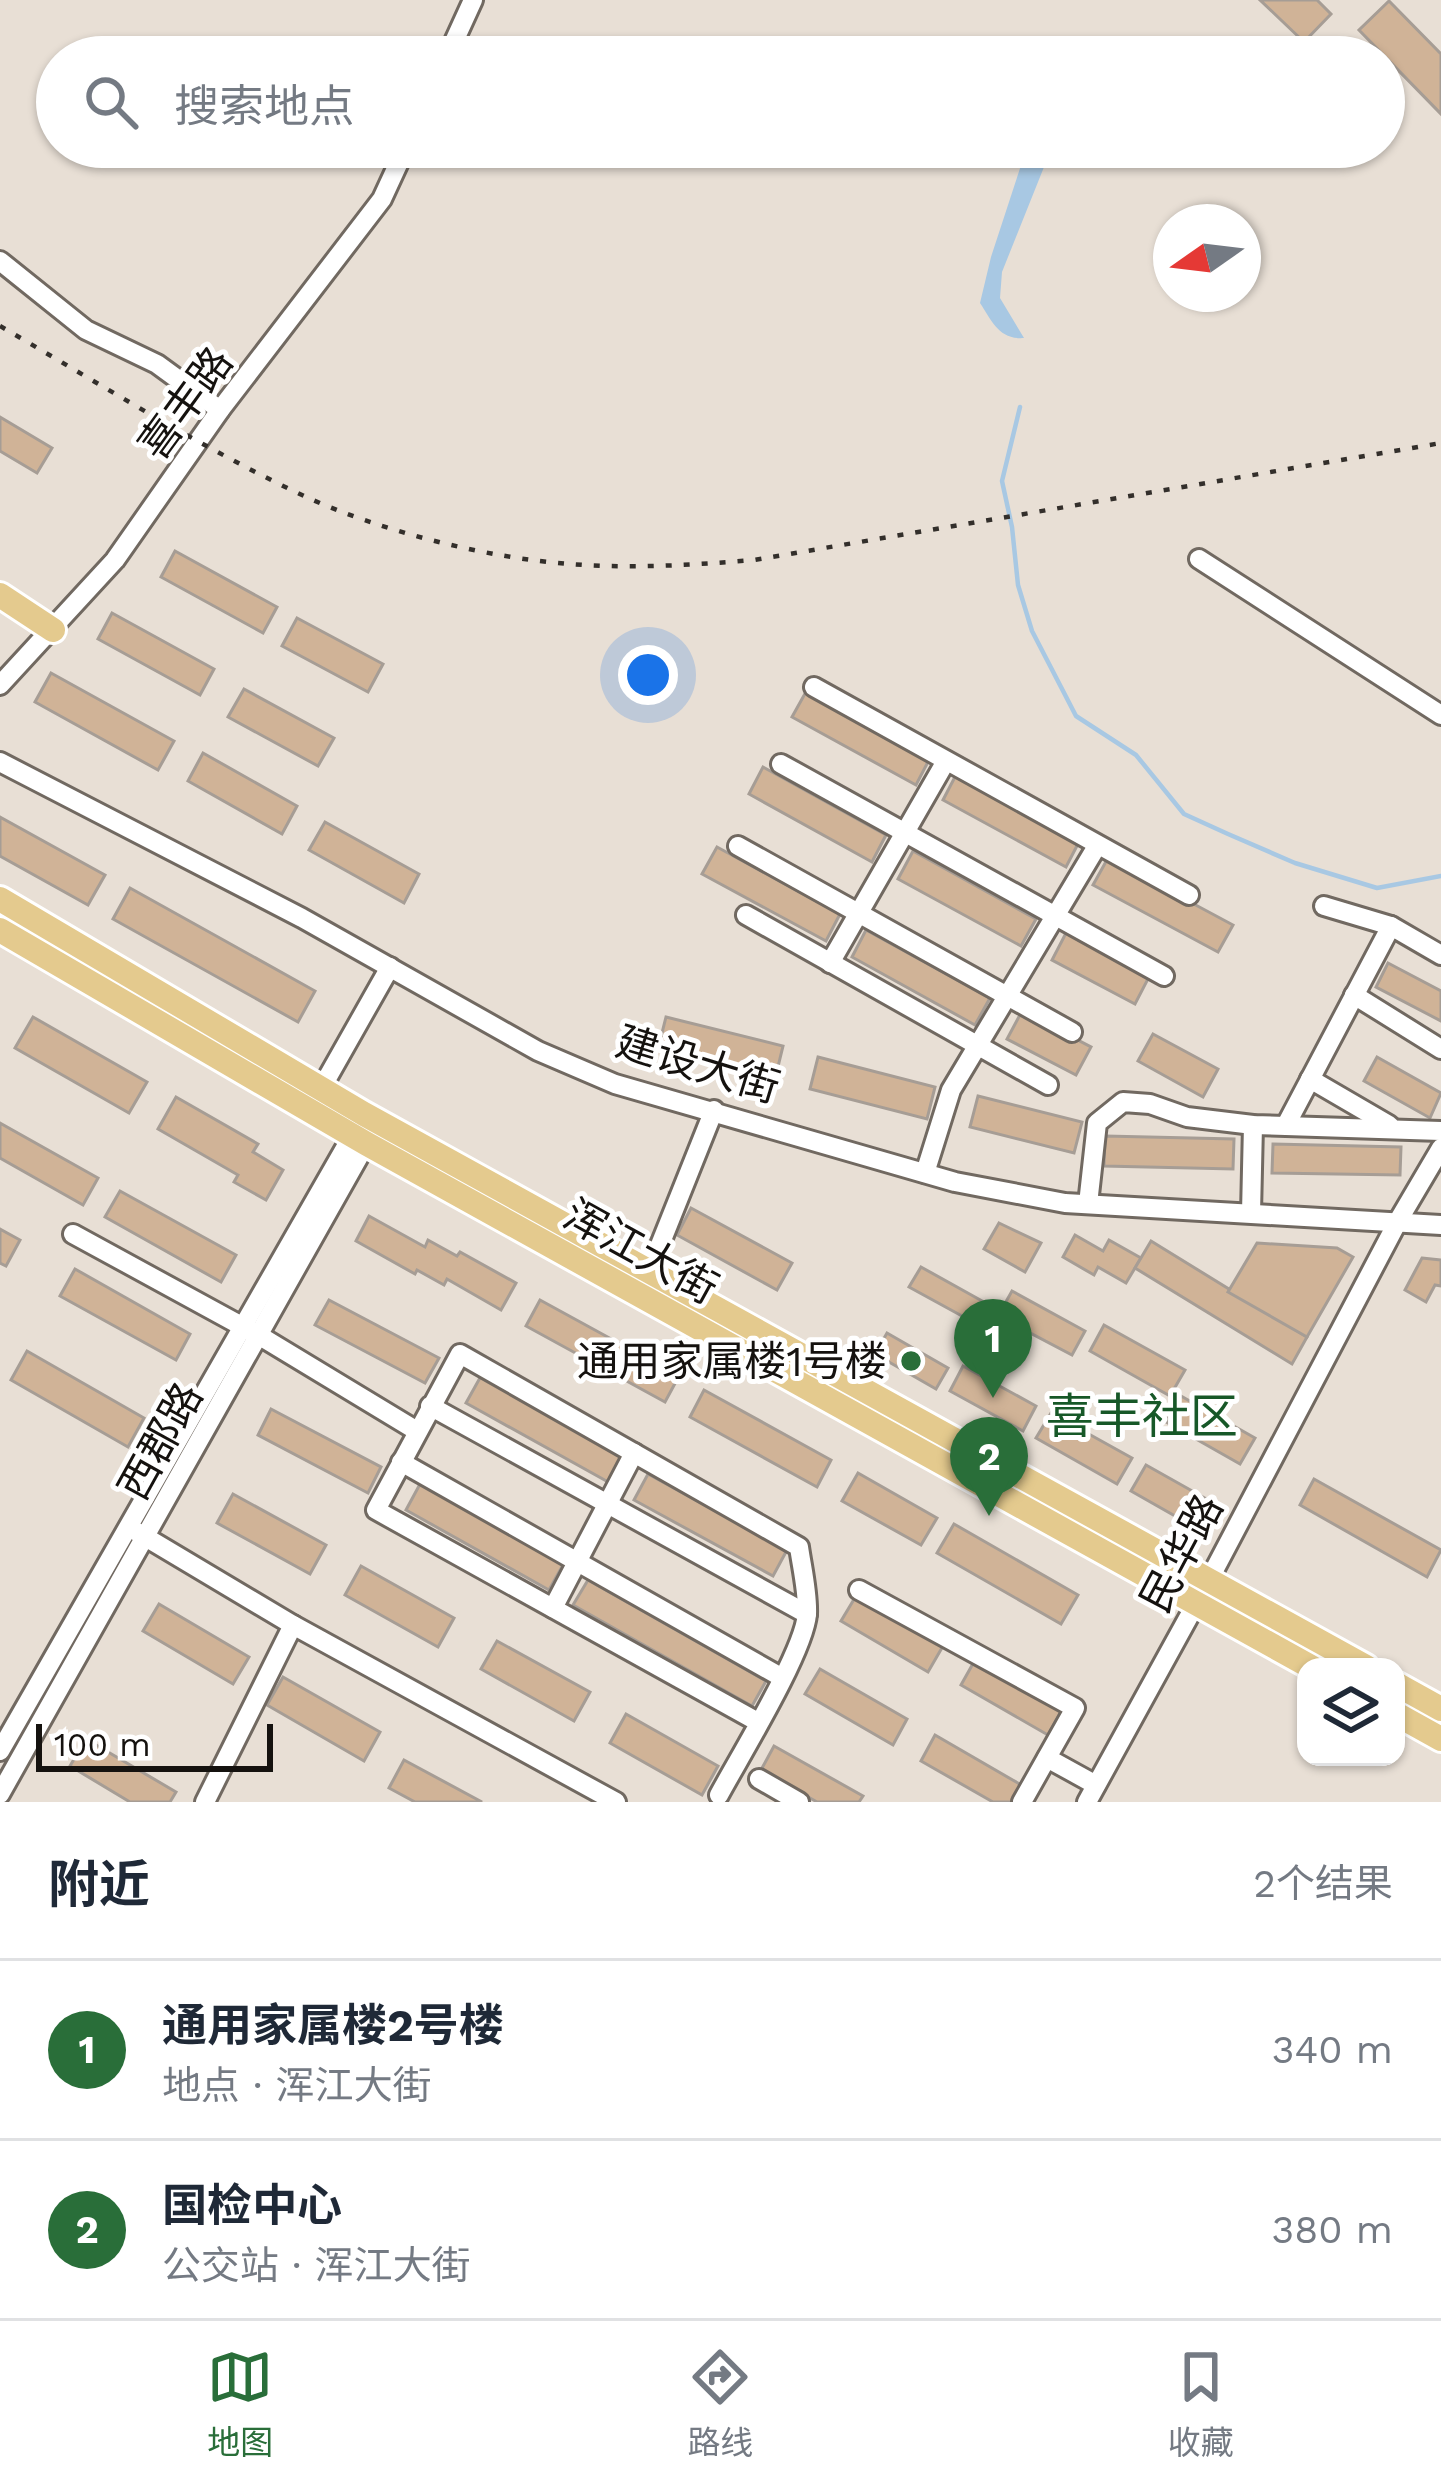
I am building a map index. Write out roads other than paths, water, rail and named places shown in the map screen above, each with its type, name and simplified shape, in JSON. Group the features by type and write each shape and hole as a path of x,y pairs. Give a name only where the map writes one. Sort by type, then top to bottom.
{"main road":[{"path":"0,595 53,629"},
{"path":"0,899 321,1089 365,1129 650,1271 1350,1658"},
{"name":"浑江大街","path":"0,930 365,1129 640,1295 1297,1659"},
{"path":"1405,1689 1441,1708"},
{"path":"1405,1719 1441,1739"}],"street":[{"path":"457,36 473,0"},
{"name":"喜丰路","path":"0,685 115,560 220,410 382,200 396,168"},
{"path":"0,260 86,330 157,364 220,410"},
{"path":"1199,559 1441,715"},
{"path":"814,687 1189,895"},
{"path":"830,963 946,761"},
{"name":"建设大街","path":"0,762 302,917 538,1051 615,1084 925,1173 1065,1203 1441,1225"},
{"path":"781,764 1164,976"},
{"path":"738,846 1072,1032"},
{"path":"925,1173 952,1090 1097,846"},
{"path":"1324,906 1391,926 1441,955"},
{"path":"746,915 1048,1085"},
{"path":"1286,1125 1391,926"},
{"path":"321,1089 390,967"},
{"path":"1354,995 1441,1049"},
{"path":"1310,1079 1394,1128"},
{"path":"1088,1204 1097,1123 1123,1102 1150,1104 1187,1117 1253,1125 1441,1131"},
{"path":"640,1295 714,1109"},
{"path":"1251,1213 1253,1125"},
{"name":"西郡路","path":"0,1794 148,1538 252,1331 365,1129"},
{"name":"民华路","path":"1091,1794 1441,1148"},
{"path":"73,1234 252,1331 417,1430"},
{"name":"西郡路","path":"0,1751 127,1527 252,1331"},
{"path":"719,1795 758,1722 781,1677 801,1640 807,1614 799,1547 460,1354 376,1510 758,1722"},
{"path":"430,1406 807,1614"},
{"path":"553,1607 634,1454"},
{"path":"401,1462 781,1677"},
{"path":"127,1527 293,1625 616,1802"},
{"path":"859,1590 1075,1708 1022,1802"},
{"path":"205,1802 293,1625"},
{"path":"1047,1758 1091,1794"},
{"path":"759,1779 799,1802"}],"water":[{"path":"1020,168 1044,168 1002,272 1000,298 1024,338 1008,336 997,328 980,303"}],"waterway":[{"path":"1020,407 1002,481 1018,585 1032,631 1076,716 1136,755 1184,814 1228,834 1295,863 1377,888 1441,876"}],"railway":[{"path":"0,326 227,457 334,509 469,549 570,564 754,560 1441,443"}],"place":[{"name":"通用家属楼1号楼","path":"911,1361"},
{"name":"通用家属楼2号楼","path":"993,1398"},
{"name":"国检中心","path":"989,1516"}],"district":[{"name":"喜丰社区","path":"1142,1416"}]}
